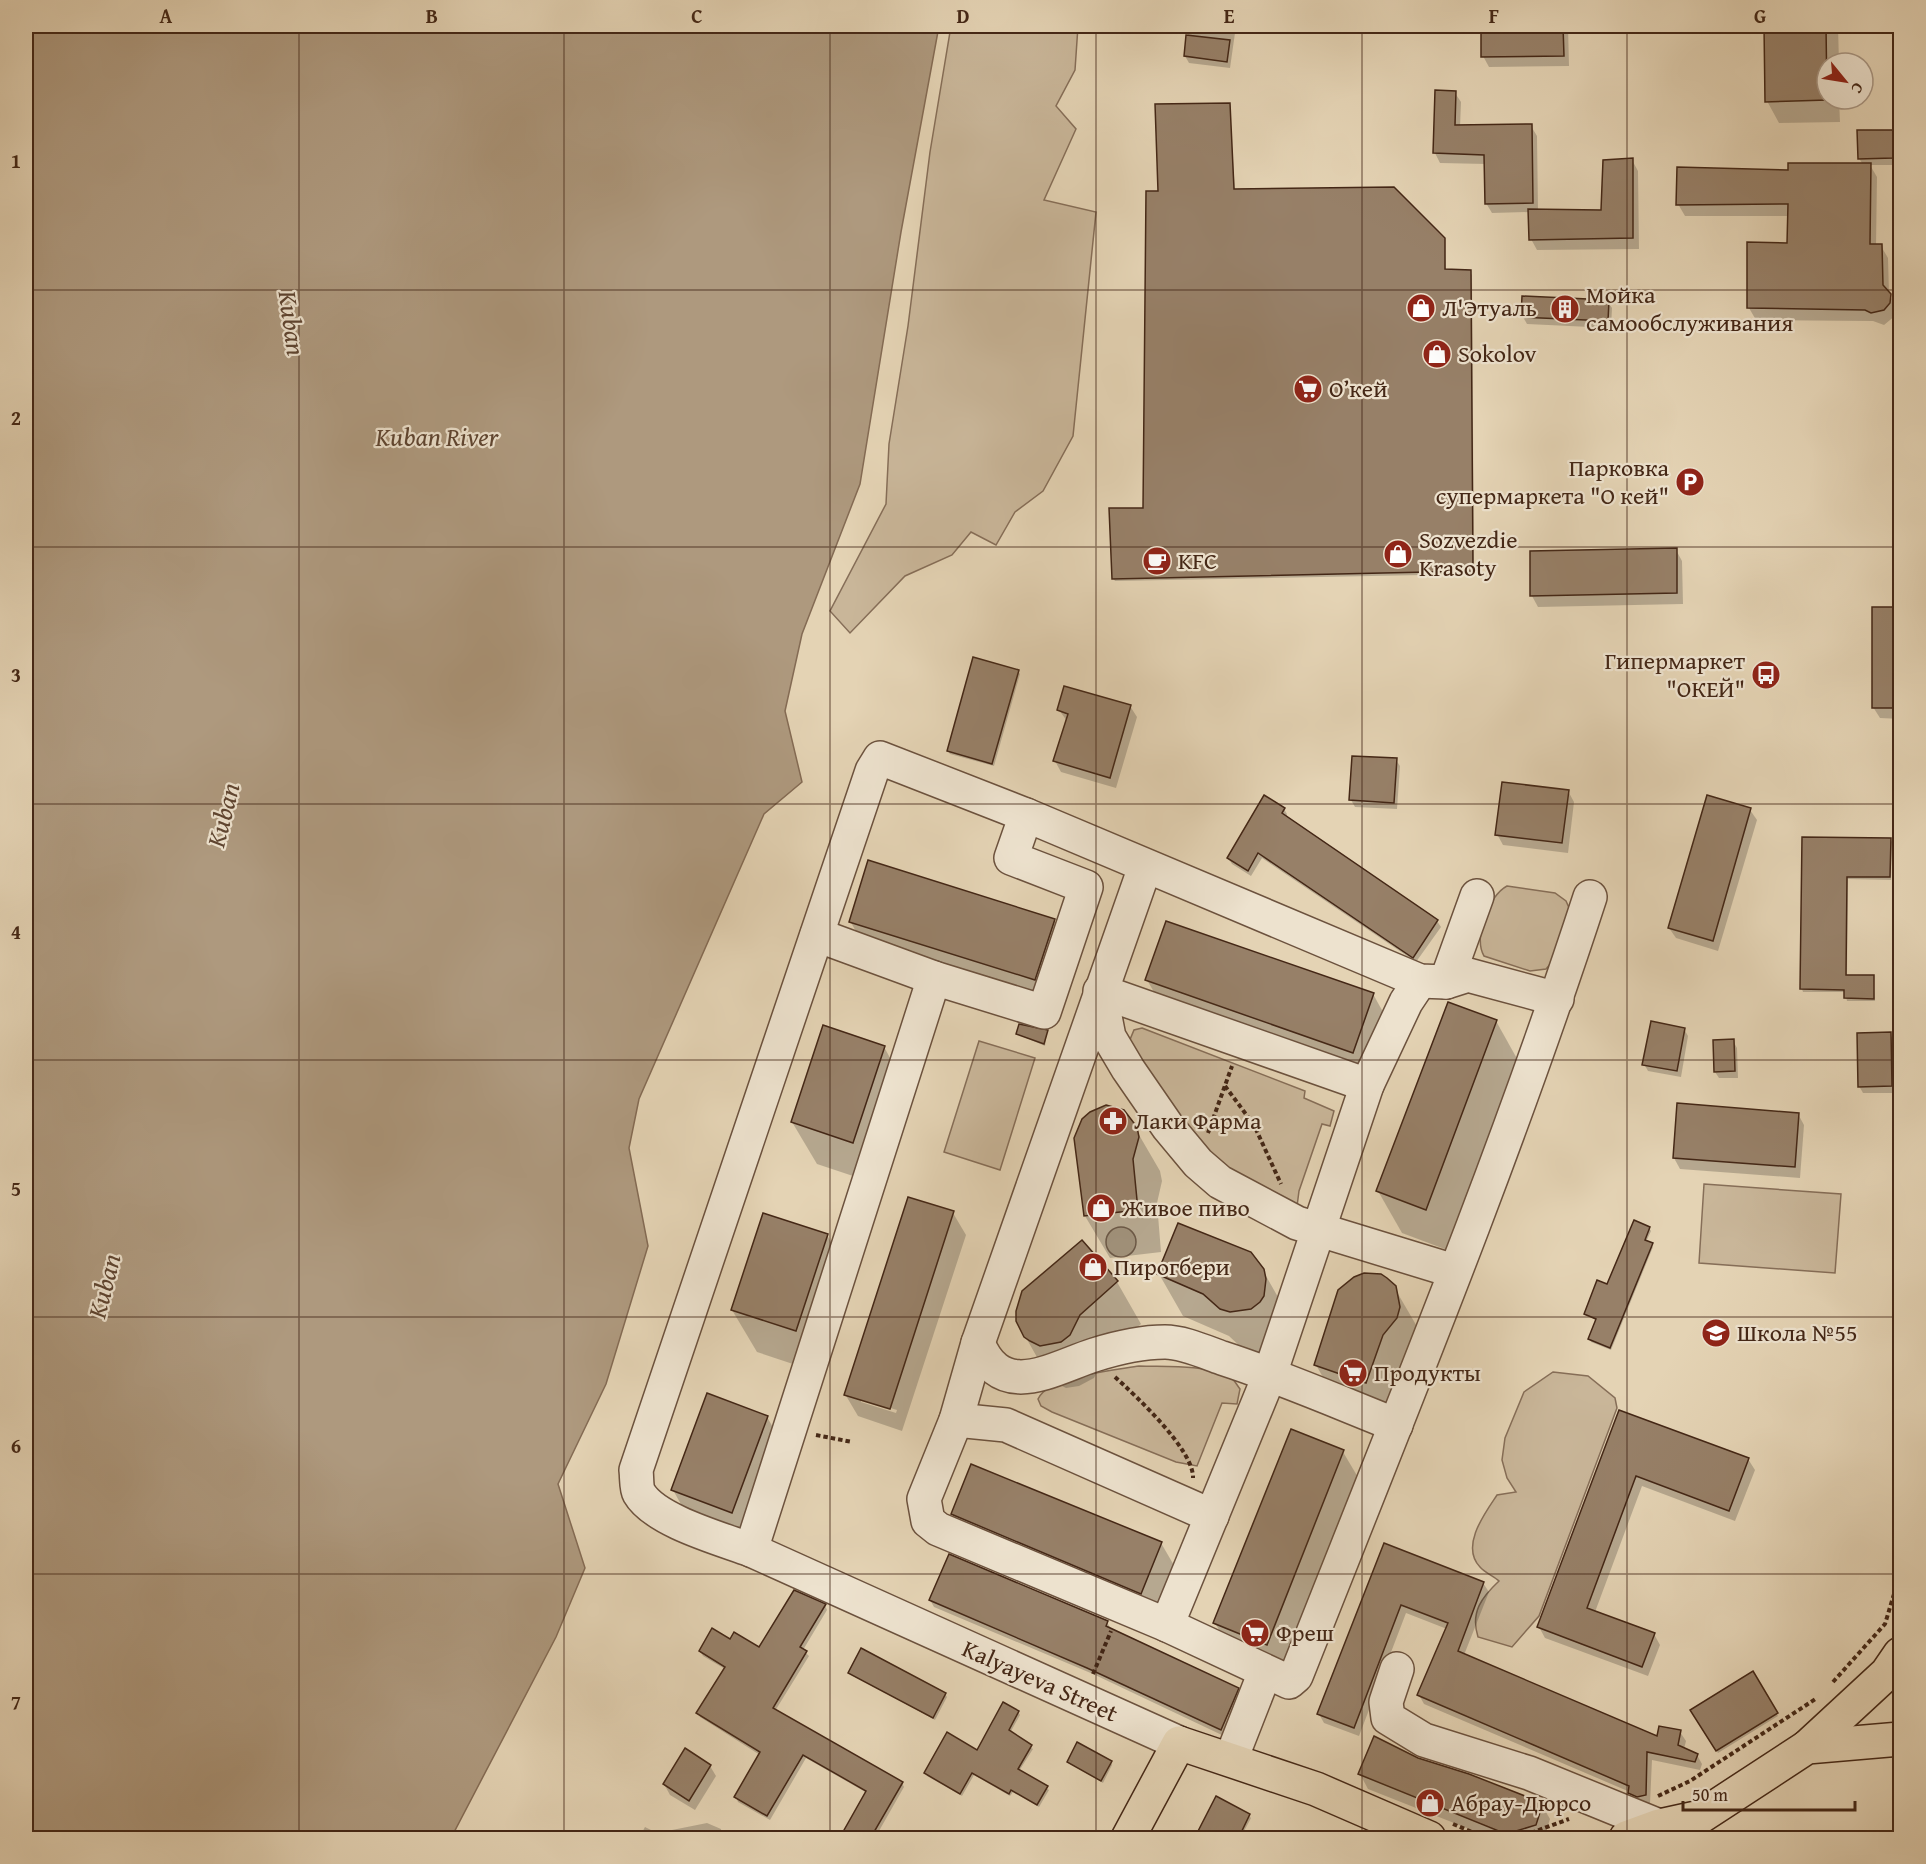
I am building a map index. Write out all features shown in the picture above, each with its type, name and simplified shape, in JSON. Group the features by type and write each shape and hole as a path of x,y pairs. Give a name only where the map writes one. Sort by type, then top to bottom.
{"main road":[{"path":"1626,1839 1663,1821 1700,1817 1807,1747 1887,1673 1900,1654"},
{"path":"1807,1747 1900,1738"},
{"name":"Kalyayeva Street","path":"1179,1743 1316,1789 1429,1839"},
{"path":"1128,1839 1179,1743"}],"street":[{"path":"1026,815 1011,858 1086,887 1044,1012 934,978 817,935 869,780 880,758 1026,815 1145,867 1433,981 1468,975 1557,999"},
{"path":"1145,867 978,1343 956,1420 924,1499 928,1521 938,1529 1167,1625 1288,1682 1296,1676 1396,1425 1557,999 1590,897"},
{"path":"1167,1625 1202,1510 1270,1374 1308,1226 1367,1085 1406,1002 1433,981 1478,896"},
{"name":"Kalyayeva Street","path":"817,935 636,1470 639,1493 655,1510 694,1529 751,1550 1179,1743"},
{"path":"751,1550 934,978"},
{"path":"1100,992 1367,1085"},
{"path":"1100,992 1109,1037 1128,1069 1168,1127 1198,1163 1220,1182 1249,1199 1308,1226 1454,1271"},
{"path":"1071,1077 1087,1066 1110,1060 1128,1069"},
{"path":"978,1343 985,1360 1013,1377 1031,1378 1118,1348 1167,1342 1270,1374 1396,1425"},
{"path":"956,1420 1006,1425 1202,1510"},
{"path":"1397,1669 1386,1702 1388,1718 1425,1740 1529,1773 1616,1808 1663,1821"},
{"path":"1231,1759 1265,1672"}],"path":[{"path":"1198,1163 1241,1040"},
{"path":"1225,1086 1254,1125 1277,1173 1308,1226"},
{"path":"1112,1375 1154,1413 1193,1470 1202,1510"},
{"path":"808,1437 816,1435 852,1442"},
{"path":"1832,1684 1885,1624 1900,1574"},
{"path":"1089,1683 1114,1624"},
{"path":"1663,1821 1690,1781 1824,1692"},
{"path":"1517,1839 1551,1824 1616,1808"}],"shaded area":[{"path":"951,26 1078,26 1075,70 1056,106 1076,129 1044,200 1096,212 1073,436 1043,491 1015,512 996,545 971,532 952,555 905,576 850,633 830,611 886,504 889,444 908,326 930,152"},
{"path":"1507,886 1555,893 1566,901 1570,910 1553,961 1546,969 1530,971 1484,956 1480,939 1484,918 1494,899"},
{"path":"1142,1028 1305,1091 1304,1098 1334,1111 1330,1126 1322,1124 1299,1191 1296,1214 1214,1166 1129,1042 1134,1030"},
{"path":"979,1041 1035,1058 1000,1170 944,1152"},
{"path":"1704,1184 1841,1194 1835,1273 1699,1263"},
{"path":"1121,1227 1127,1228 1135,1236 1135,1248 1127,1256 1121,1257 1115,1256 1107,1248 1106,1242 1107,1236 1115,1228"},
{"path":"1139,1366 1184,1367 1218,1372 1231,1378 1240,1389 1237,1404 1222,1403 1197,1466 1176,1462 1052,1412 1041,1406 1038,1399 1044,1391 1068,1380 1084,1375"},
{"path":"1553,1372 1588,1376 1615,1398 1617,1408 1539,1616 1512,1647 1478,1637 1476,1620 1479,1606 1487,1593 1499,1581 1482,1569 1474,1559 1473,1540 1481,1520 1497,1495 1516,1492 1507,1478 1502,1460 1505,1438 1524,1392"}],"water":[{"name":"Kuban River","path":"26,26 939,26 901,232 860,484 802,634 785,711 802,782 764,814 639,1099 629,1148 648,1246 606,1384 558,1484 585,1568 556,1637 451,1838 26,1838"}],"building":[{"path":"1481,26 1563,26 1564,56 1481,57"},
{"path":"1764,26 1826,26 1826,51 1815,51 1815,100 1765,102"},
{"path":"1186,35 1230,40 1227,62 1184,56"},
{"path":"1435,90 1456,91 1455,125 1532,124 1533,203 1485,204 1484,155 1433,153"},
{"name":"О’кей","path":"1230,103 1234,189 1394,187 1445,238 1445,269 1471,270 1473,571 1112,579 1109,508 1143,508 1146,191 1158,191 1155,104"},
{"path":"1857,130 1893,130 1893,158 1858,159"},
{"path":"1633,158 1633,238 1529,240 1528,209 1601,210 1603,160"},
{"path":"1788,163 1871,163 1870,244 1882,244 1883,285 1891,294 1890,303 1884,310 1871,313 1865,310 1747,308 1747,242 1787,243 1788,204 1676,205 1677,167 1788,170"},
{"name":"Мойка самообслуживания","path":"1522,296 1609,300 1608,321 1521,317"},
{"path":"1677,548 1677,593 1530,596 1530,551"},
{"path":"1872,607 1898,607 1896,708 1872,708"},
{"path":"973,657 1019,670 992,764 947,751"},
{"path":"1064,686 1131,705 1110,778 1053,761 1068,714 1057,710"},
{"path":"1352,756 1397,758 1394,803 1349,800"},
{"path":"1502,782 1569,790 1562,843 1495,835"},
{"path":"1264,795 1285,808 1282,813 1438,920 1413,958 1258,853 1248,871 1227,858"},
{"path":"1707,795 1751,808 1713,941 1668,928"},
{"path":"1802,837 1891,838 1890,877 1847,877 1846,975 1874,975 1874,999 1844,998 1844,990 1800,989"},
{"path":"868,860 1055,919 1035,980 849,922"},
{"path":"1166,921 1374,993 1353,1053 1145,980"},
{"path":"1448,1002 1497,1020 1426,1210 1376,1191"},
{"path":"1651,1021 1685,1028 1677,1071 1642,1065"},
{"path":"1019,1024 1048,1030 1044,1044 1016,1034"},
{"path":"823,1025 885,1046 853,1143 791,1122"},
{"path":"1891,1032 1892,1086 1858,1087 1857,1033"},
{"path":"1734,1039 1735,1071 1714,1072 1713,1040"},
{"path":"1677,1103 1799,1113 1795,1167 1673,1158"},
{"path":"1106,1105 1124,1110 1137,1127 1139,1137 1133,1159 1138,1210 1084,1216 1074,1138 1082,1119 1090,1112"},
{"path":"908,1197 954,1211 890,1409 844,1395"},
{"path":"763,1213 828,1234 796,1331 731,1310"},
{"path":"1634,1220 1650,1227 1645,1240 1653,1243 1610,1348 1588,1339 1596,1319 1584,1314 1597,1280 1607,1284"},
{"path":"1178,1223 1251,1252 1264,1269 1266,1279 1264,1296 1260,1302 1251,1309 1230,1312 1220,1309 1203,1294 1157,1274"},
{"path":"1082,1240 1118,1281 1080,1315 1070,1335 1061,1342 1040,1346 1024,1337 1016,1321 1016,1311 1022,1291"},
{"path":"1364,1273 1381,1274 1396,1286 1400,1307 1397,1318 1383,1335 1366,1383 1314,1365 1338,1290 1354,1277"},
{"path":"707,1393 768,1416 732,1513 671,1490"},
{"path":"1619,1410 1749,1458 1729,1511 1636,1476 1587,1608 1655,1633 1642,1667 1537,1627"},
{"path":"1291,1429 1344,1450 1267,1645 1213,1623"},
{"path":"971,1464 1162,1542 1141,1594 951,1514"},
{"path":"1384,1543 1484,1582 1458,1651 1657,1736 1659,1726 1681,1730 1678,1745 1698,1754 1695,1762 1647,1752 1646,1795 1637,1797 1628,1793 1629,1786 1417,1695 1448,1623 1401,1605 1354,1728 1317,1714"},
{"path":"949,1554 1108,1621 1106,1626 1239,1688 1221,1730 1087,1668 929,1600"},
{"path":"794,1590 826,1604 800,1647 807,1651 773,1708 903,1782 870,1839 839,1839 866,1791 803,1755 767,1816 734,1797 760,1752 696,1713 725,1667 699,1651 712,1628 730,1639 734,1632 759,1647"},
{"path":"861,1648 946,1693 933,1718 848,1673"},
{"path":"1753,1671 1778,1713 1716,1751 1690,1710"},
{"path":"1003,1702 1019,1711 1009,1730 1032,1745 1018,1769 1048,1786 1037,1805 1011,1790 1009,1794 972,1773 960,1794 924,1773 947,1732 977,1750"},
{"path":"1374,1736 1418,1758 1469,1774 1543,1803 1536,1825 1506,1834 1358,1774"},
{"path":"1077,1742 1112,1761 1101,1781 1067,1762"},
{"path":"685,1748 711,1765 689,1801 663,1784"},
{"path":"1216,1796 1250,1814 1238,1839 1194,1839"}],"place":[{"name":"Л'Этуаль","path":"1421,308"},
{"name":"Мойка самообслуживания","path":"1565,309"},
{"name":"Sokolov","path":"1437,354"},
{"name":"О’кей","path":"1308,389"},
{"name":"Парковка супермаркета \"О кей\"","path":"1690,482"},
{"name":"Sozvezdie Krasoty","path":"1398,554"},
{"name":"KFC","path":"1157,561"},
{"name":"Гипермаркет \"ОКЕЙ\"","path":"1766,675"},
{"name":"Лаки Фарма","path":"1113,1121"},
{"name":"Живое пиво","path":"1101,1208"},
{"name":"Пирогбери","path":"1093,1267"},
{"name":"Школа №55","path":"1716,1333"},
{"name":"Продукты","path":"1353,1373"},
{"name":"Фреш","path":"1255,1633"},
{"name":"Абрау-Дюрсо","path":"1430,1803"}],"water label":[{"name":"Kuban","path":"292,323"},
{"name":"Kuban","path":"223,815"},
{"name":"Kuban","path":"104,1286"}]}
